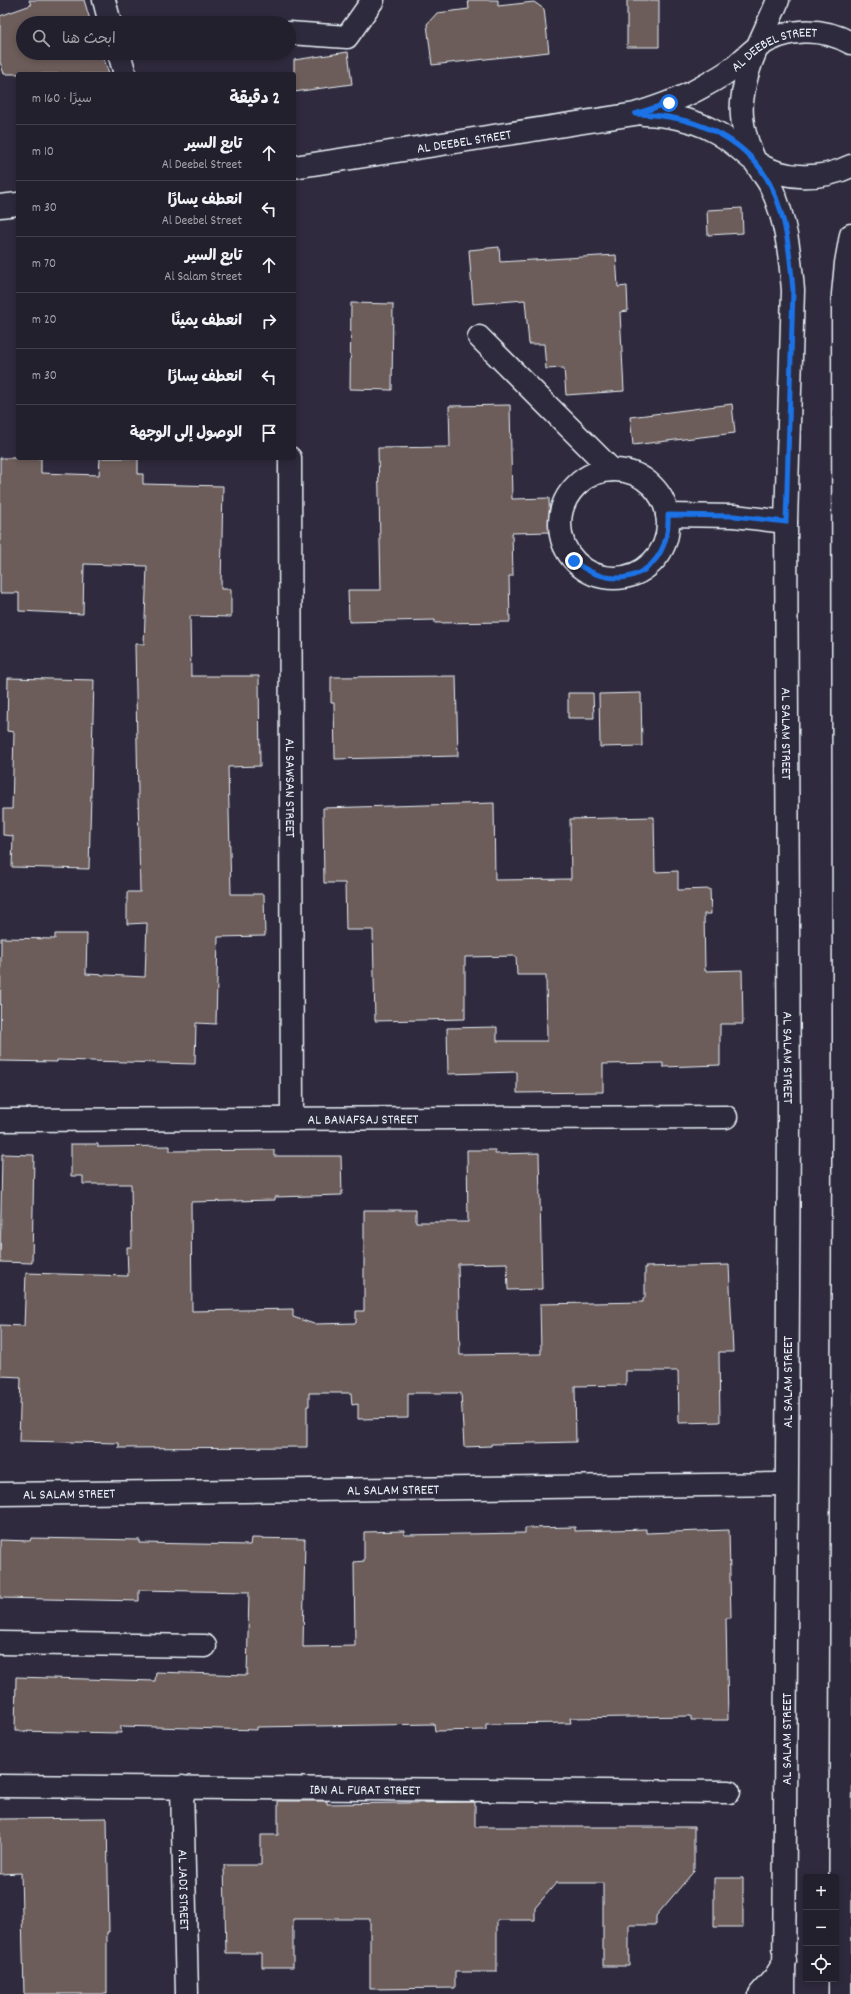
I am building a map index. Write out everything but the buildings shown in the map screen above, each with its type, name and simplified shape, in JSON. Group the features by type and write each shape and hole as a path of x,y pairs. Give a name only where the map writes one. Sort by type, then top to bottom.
{"street":[{"path":"104,0 111,16"},
{"path":"296,33 346,37 373,0"},
{"name":"AL SALAM STREET","path":"778,0 770,21 756,48 746,76 742,104 745,134 755,162 771,186 779,209 791,262 793,290 786,522 789,1101 784,1994"},
{"name":"AL DEEBEL STREET","path":"296,167 635,114 669,103 702,88 732,69 756,48 772,39 784,35 809,31 826,33 851,43"},
{"path":"121,60 125,72"},
{"name":"AL DEEBEL STREET","path":"635,114 661,115 687,120 712,130 735,144 755,162 772,170 791,175 810,177 827,175 851,166"},
{"path":"0,206 16,204"},
{"path":"840,1994 846,1845 847,928 843,294 851,235"},
{"path":"479,337 612,470"},
{"name":"AL SAWSAN STREET","path":"290,460 292,1119"},
{"path":"612,470 627,472 642,478 654,487 663,500 668,515 668,530 664,546 656,559 645,570 631,576 616,579 600,577 585,571 574,561 565,549 560,534 560,518 563,503 572,490 583,480 597,473 612,470"},
{"path":"668,515 734,516 786,522"},
{"name":"AL BANAFSAJ STREET","path":"0,1120 726,1117"},
{"name":"AL SALAM STREET","path":"0,1494 786,1484"},
{"path":"0,1643 205,1646"},
{"name":"IBN AL FURAT STREET","path":"0,1786 729,1792"},
{"name":"AL JADI STREET","path":"182,1787 187,1994"},
{"path":"760,1994 775,1977 785,1961"}],"route":[{"path":"574,561 585,571 600,577 616,579 631,576 645,570 656,559 664,546 668,530 668,515 734,516 786,522 793,290 791,262 786,233 771,186 755,162 735,144 712,130 687,120 661,115 635,114 669,103"}]}
